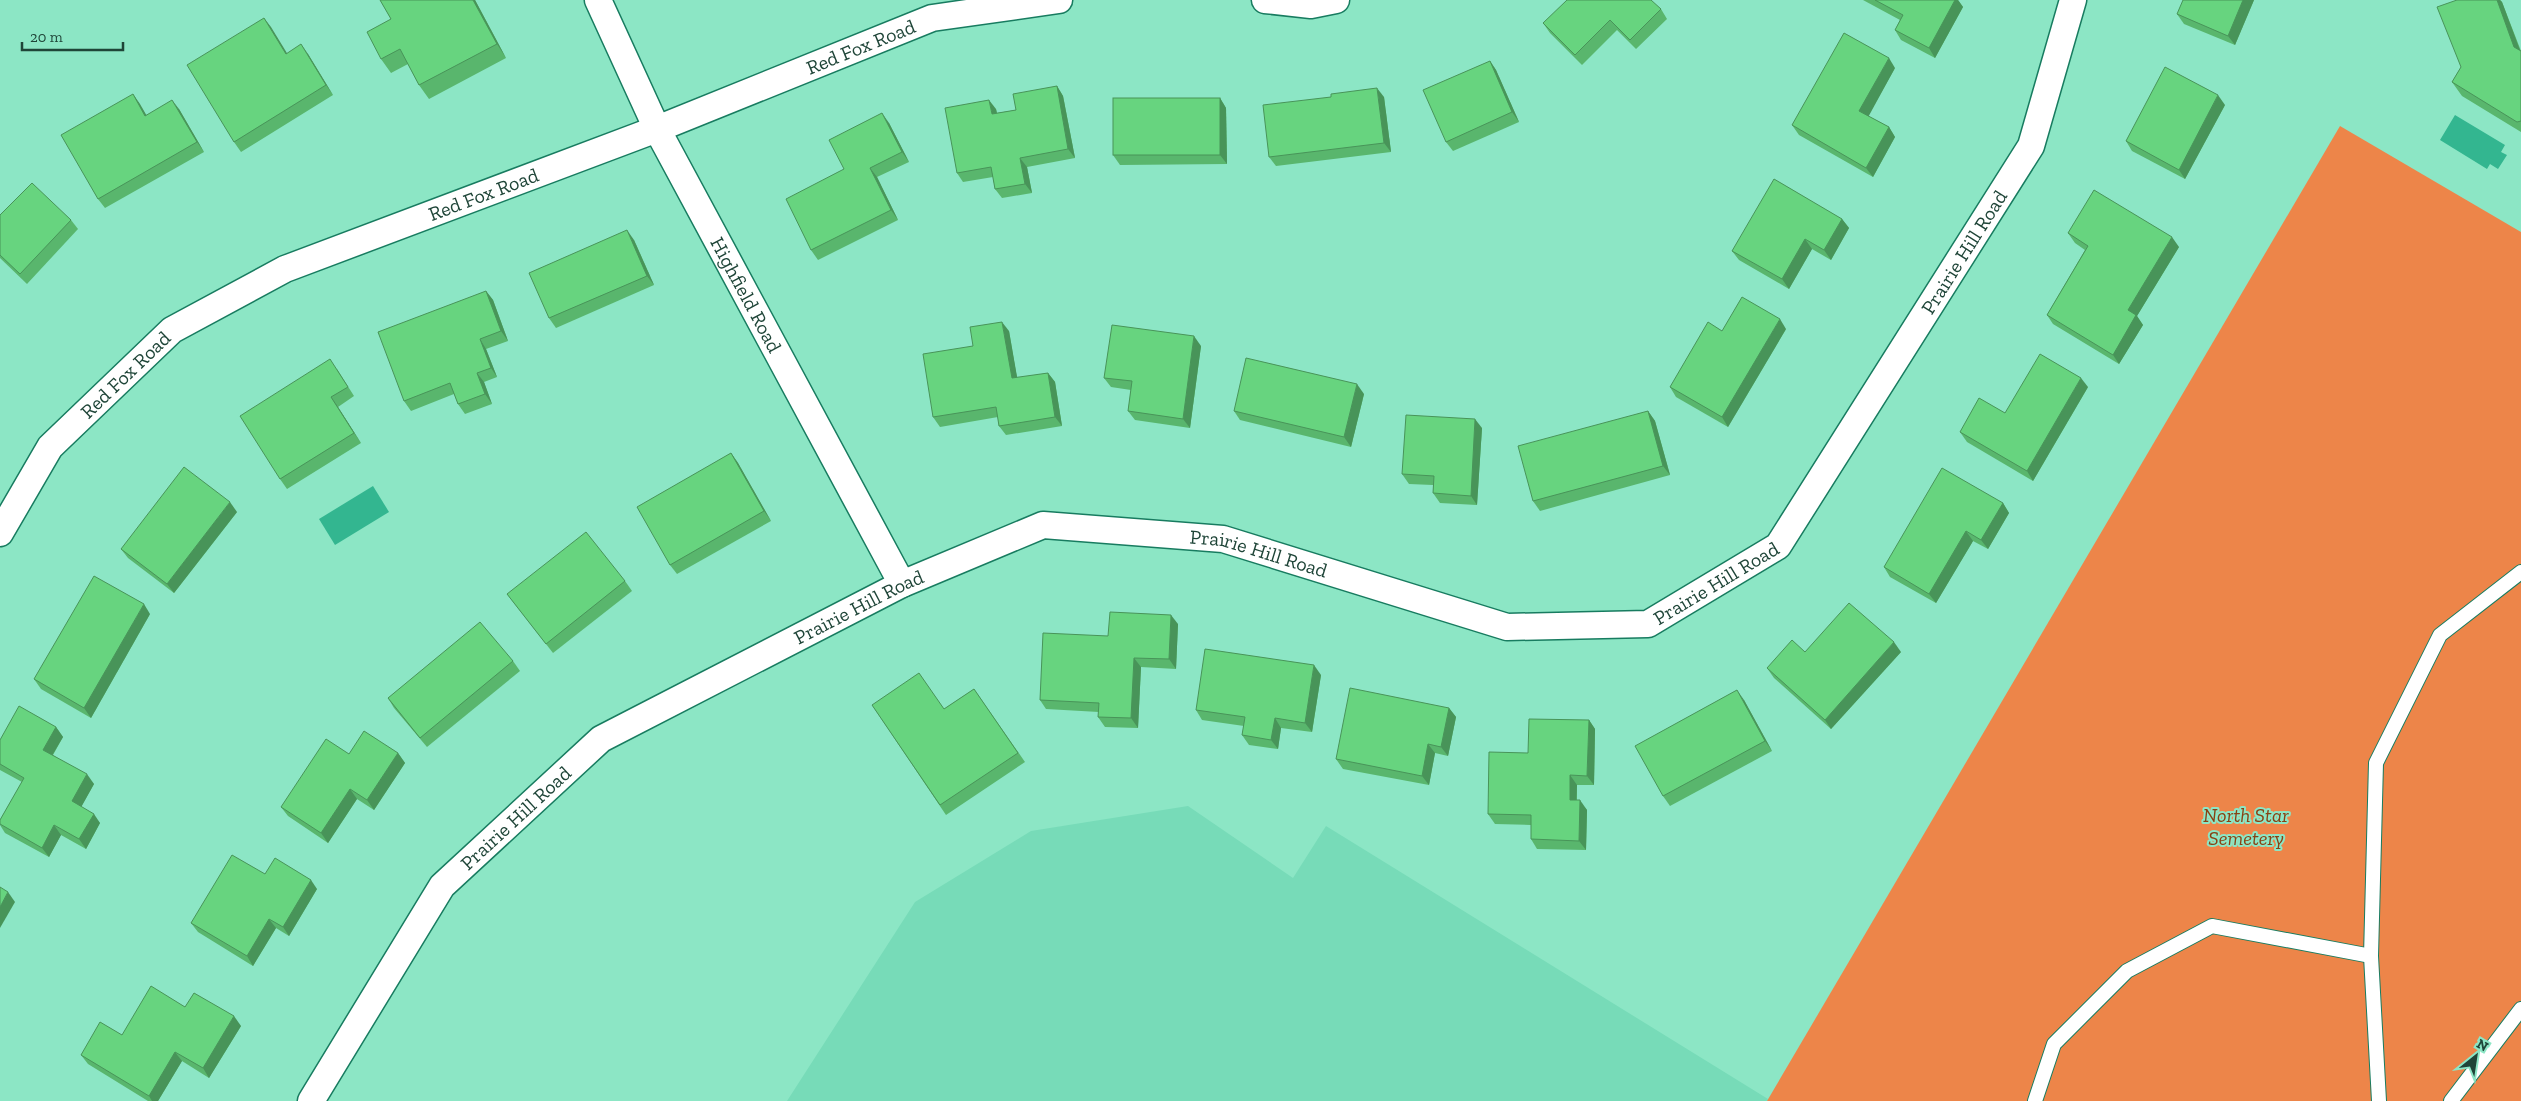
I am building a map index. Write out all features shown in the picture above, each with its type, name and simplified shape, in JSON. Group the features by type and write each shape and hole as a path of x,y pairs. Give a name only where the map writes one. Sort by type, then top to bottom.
{"street":[{"name":"Highfield Road","path":"598,0 657,129 902,584"},
{"name":"Red Fox Road","path":"0,533 50,447 172,330 285,269 657,129 932,18 1059,0"},
{"path":"1265,0 1311,4 1336,0"},
{"name":"Prairie Hill Road","path":"311,1101 442,886 601,739 902,584 1043,525 1223,539 1507,627 1648,624 1778,546 2031,146 2073,0"}],"lane":[{"path":"2379,1101 2371,956 2376,763 2440,635 2521,572"},
{"path":"2035,1101 2054,1044 2127,971 2212,926 2371,956"},
{"path":"2451,1101 2521,1009"}],"shaded area":[{"path":"2455,115 2505,145 2501,152 2507,155 2498,169 2490,164 2487,169 2440,140"},
{"path":"373,486 389,512 335,545 319,519"},
{"path":"1188,806 1293,878 1326,826 1768,1099 1767,1101 787,1101 915,902 1031,831"}],"green space":[{"name":"North Star Semetery","path":"2340,126 2521,232 2521,1101 1767,1101"}],"building":[{"path":"380,0 473,0 497,44 419,85 400,49 381,59 367,32 391,19"},
{"path":"1567,0 1651,0 1661,9 1630,40 1610,20 1575,55 1543,23"},
{"path":"1875,0 1955,0 1929,48 1895,30 1903,15"},
{"path":"2183,0 2243,0 2228,36 2177,14"},
{"path":"2457,0 2497,0 2514,47 2521,51 2521,121 2517,122 2452,82 2461,67 2437,7"},
{"path":"264,18 286,54 301,44 326,85 234,142 187,65"},
{"path":"1844,33 1889,58 1859,111 1889,127 1866,168 1792,125"},
{"path":"1490,61 1512,112 1446,142 1423,90"},
{"path":"2165,67 2218,95 2179,170 2126,141"},
{"path":"1057,86 1068,149 1020,158 1025,184 995,189 991,167 957,173 945,108 989,100 992,114 1016,110 1013,94"},
{"path":"1377,88 1384,143 1269,157 1263,105 1331,97 1331,94"},
{"path":"133,94 145,116 172,100 197,142 98,199 61,135"},
{"path":"1113,98 1220,98 1220,155 1113,155"},
{"path":"882,113 902,152 870,168 891,210 811,250 786,199 844,169 829,140"},
{"path":"1774,179 1842,219 1824,250 1805,239 1782,279 1732,251"},
{"path":"32,183 71,220 20,274 0,255 0,215"},
{"path":"2094,190 2172,237 2128,310 2136,315 2113,355 2047,315 2088,246 2068,233"},
{"path":"627,230 647,276 549,318 529,273"},
{"path":"486,291 501,331 480,339 491,368 477,373 485,394 458,404 450,383 404,401 378,332"},
{"path":"1742,297 1780,319 1722,417 1670,387 1708,322 1722,331"},
{"path":"1002,322 1012,378 1048,373 1055,417 999,426 996,407 933,417 923,354 973,346 970,327"},
{"path":"1112,325 1194,336 1183,419 1128,411 1132,381 1104,378"},
{"path":"2040,354 2081,378 2027,471 1960,432 1979,398 2005,413"},
{"path":"1246,358 1357,384 1344,437 1234,411"},
{"path":"330,359 348,387 331,397 354,433 280,479 240,416"},
{"path":"1648,411 1663,466 1533,501 1518,446"},
{"path":"1406,415 1475,419 1471,496 1433,493 1434,476 1402,474"},
{"path":"731,453 764,511 670,565 637,507"},
{"path":"184,467 230,502 167,584 121,549"},
{"path":"1942,468 2003,503 1981,540 1966,531 1929,594 1884,567"},
{"path":"586,532 625,581 546,644 507,594"},
{"path":"94,576 144,604 84,708 34,679"},
{"path":"1849,603 1894,642 1825,720 1767,668 1792,640 1805,652"},
{"path":"1110,612 1171,615 1169,659 1134,658 1131,718 1098,717 1099,703 1040,700 1043,633 1108,636"},
{"path":"480,622 513,661 420,738 388,698"},
{"path":"1205,649 1314,665 1305,723 1275,718 1271,740 1242,735 1245,717 1196,710"},
{"path":"919,673 944,709 974,689 1018,753 940,805 872,705"},
{"path":"1350,688 1449,708 1441,747 1428,744 1422,776 1336,759"},
{"path":"1737,690 1765,741 1663,796 1635,746"},
{"path":"19,706 56,727 43,750 87,774 72,801 94,814 79,839 54,825 42,848 0,824 0,820 24,778 0,764 0,740"},
{"path":"1529,719 1589,720 1587,776 1570,775 1570,800 1580,800 1579,841 1531,839 1531,815 1488,814 1489,752 1528,753"},
{"path":"364,731 398,753 367,800 350,789 321,833 281,807 326,739 349,754"},
{"path":"232,855 265,874 275,858 311,880 283,927 269,919 247,956 191,923"},
{"path":"0,887 8,892 0,907"},
{"path":"151,986 185,1007 194,993 234,1016 203,1068 175,1052 149,1096 81,1055 100,1022 122,1035"}]}
